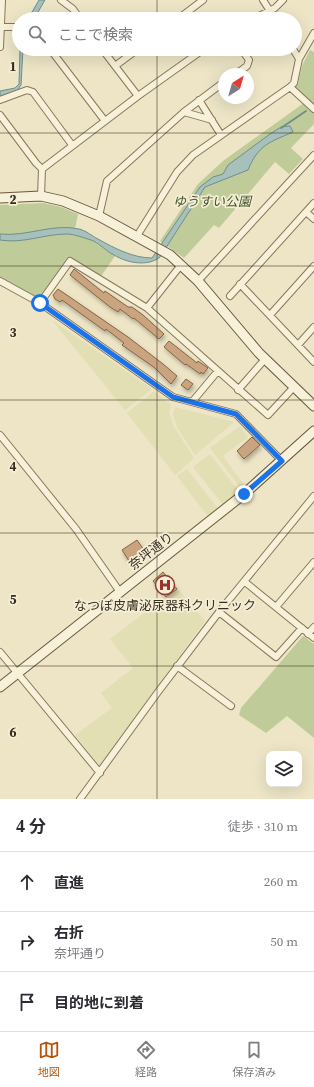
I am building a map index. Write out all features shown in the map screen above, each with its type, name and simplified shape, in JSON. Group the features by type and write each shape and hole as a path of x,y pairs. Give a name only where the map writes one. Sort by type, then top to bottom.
{"street":[{"path":"0,47 2,0"},
{"path":"61,0 74,12"},
{"path":"187,12 203,0"},
{"path":"263,0 270,10"},
{"path":"266,12 283,0"},
{"path":"1,27 12,27"},
{"path":"302,54 314,33"},
{"path":"55,56 105,121"},
{"path":"107,56 138,96"},
{"path":"115,66 129,56"},
{"path":"42,169 72,145 194,56"},
{"path":"245,56 248,60 248,66 245,68"},
{"path":"137,236 177,172 193,154 290,87 294,83 301,56"},
{"path":"99,216 107,181 198,100 218,86"},
{"path":"290,87 314,109"},
{"path":"0,100 27,90 33,92 72,145"},
{"path":"198,100 221,135"},
{"path":"184,112 212,120"},
{"path":"0,115 42,169 41,196"},
{"path":"198,281 314,155"},
{"path":"0,198 41,196 63,201 99,216 161,250 182,265 198,281 265,359 293,388 314,406"},
{"path":"230,296 314,203"},
{"path":"306,212 314,219"},
{"path":"40,303 70,261 147,308 217,372 268,415 293,388"},
{"path":"147,308 182,265"},
{"path":"270,315 314,266"},
{"path":"0,281 40,303 173,397 236,414 282,461"},
{"path":"240,284 314,362"},
{"path":"298,345 314,327"},
{"path":"238,390 265,359"},
{"path":"192,402 217,372"},
{"name":"奈坪通り","path":"0,687 244,494 314,431"},
{"path":"0,435 76,529 120,592"},
{"path":"80,799 177,666 314,496"},
{"path":"276,607 314,562"},
{"path":"246,582 314,638"},
{"path":"219,612 276,657 302,628"},
{"path":"308,634 314,627"},
{"path":"0,652 100,773"},
{"path":"177,666 231,706"}],"shaded area":[{"path":"52,320 152,389 125,410"},
{"path":"154,391 171,405 169,413 174,427 194,458 175,475 127,413"},
{"path":"175,407 234,422 195,455 177,427 173,414"},
{"path":"240,426 248,437 223,456 246,488 242,490 210,448"},
{"path":"210,454 240,493 224,506 193,467"},
{"path":"187,469 219,510 209,518 177,476"},
{"path":"177,588 205,621 100,766 75,735 112,708 101,693 133,668 110,639"}],"green space":[{"name":"ゆうすい公園","path":"310,50 314,52 314,124 291,148 303,159 289,174 275,162 219,228 214,225 184,258 160,241 198,184 223,161 308,100 295,87 298,84 302,66"},
{"path":"43,203 61,207 78,214 75,229 115,256 99,279 70,261 40,303 0,281 0,238 11,236 0,234 0,205"},
{"path":"303,636 314,644 314,738 287,716 266,733 239,715 241,708"}],"water":[{"path":"39,0 45,0 38,12 32,12"},
{"path":"20,56 23,56 21,85 17,91 0,96 0,91 15,88 19,84"},
{"path":"290,126 293,132 266,145 256,155 248,170 205,187 160,257 150,262 137,263 119,258 94,241 70,234 58,234 17,241 0,240 0,234 20,234 59,228 79,229 124,252 145,258 152,258 200,187 213,177 223,174 228,165 270,134 281,127"}],"building":[{"path":"74,269 104,293 105,291 128,307 132,307 164,334 159,339 134,318 133,319 120,309 118,312 110,307 70,275"},
{"path":"58,289 128,337 163,364 177,376 171,384 155,368 122,345 124,343 106,329 105,331 62,300 60,302 55,299 53,295"},
{"path":"169,341 197,363 198,361 208,368 203,374 201,372 200,374 186,364 185,365 164,347"},
{"path":"186,379 193,384 188,390 181,385"},
{"path":"252,437 260,445 244,459 237,451"},
{"path":"137,540 144,550 129,561 122,550"},
{"name":"なつぼ皮膚泌尿器科クリニック","path":"163,572 177,589 166,597 153,581"}],"waterway":[{"path":"281,128 306,111"}],"place":[{"name":"なつぼ皮膚泌尿器科クリニック","path":"165,585"}],"route":[{"path":"40,303 173,397 236,414 282,461 244,494"}]}
